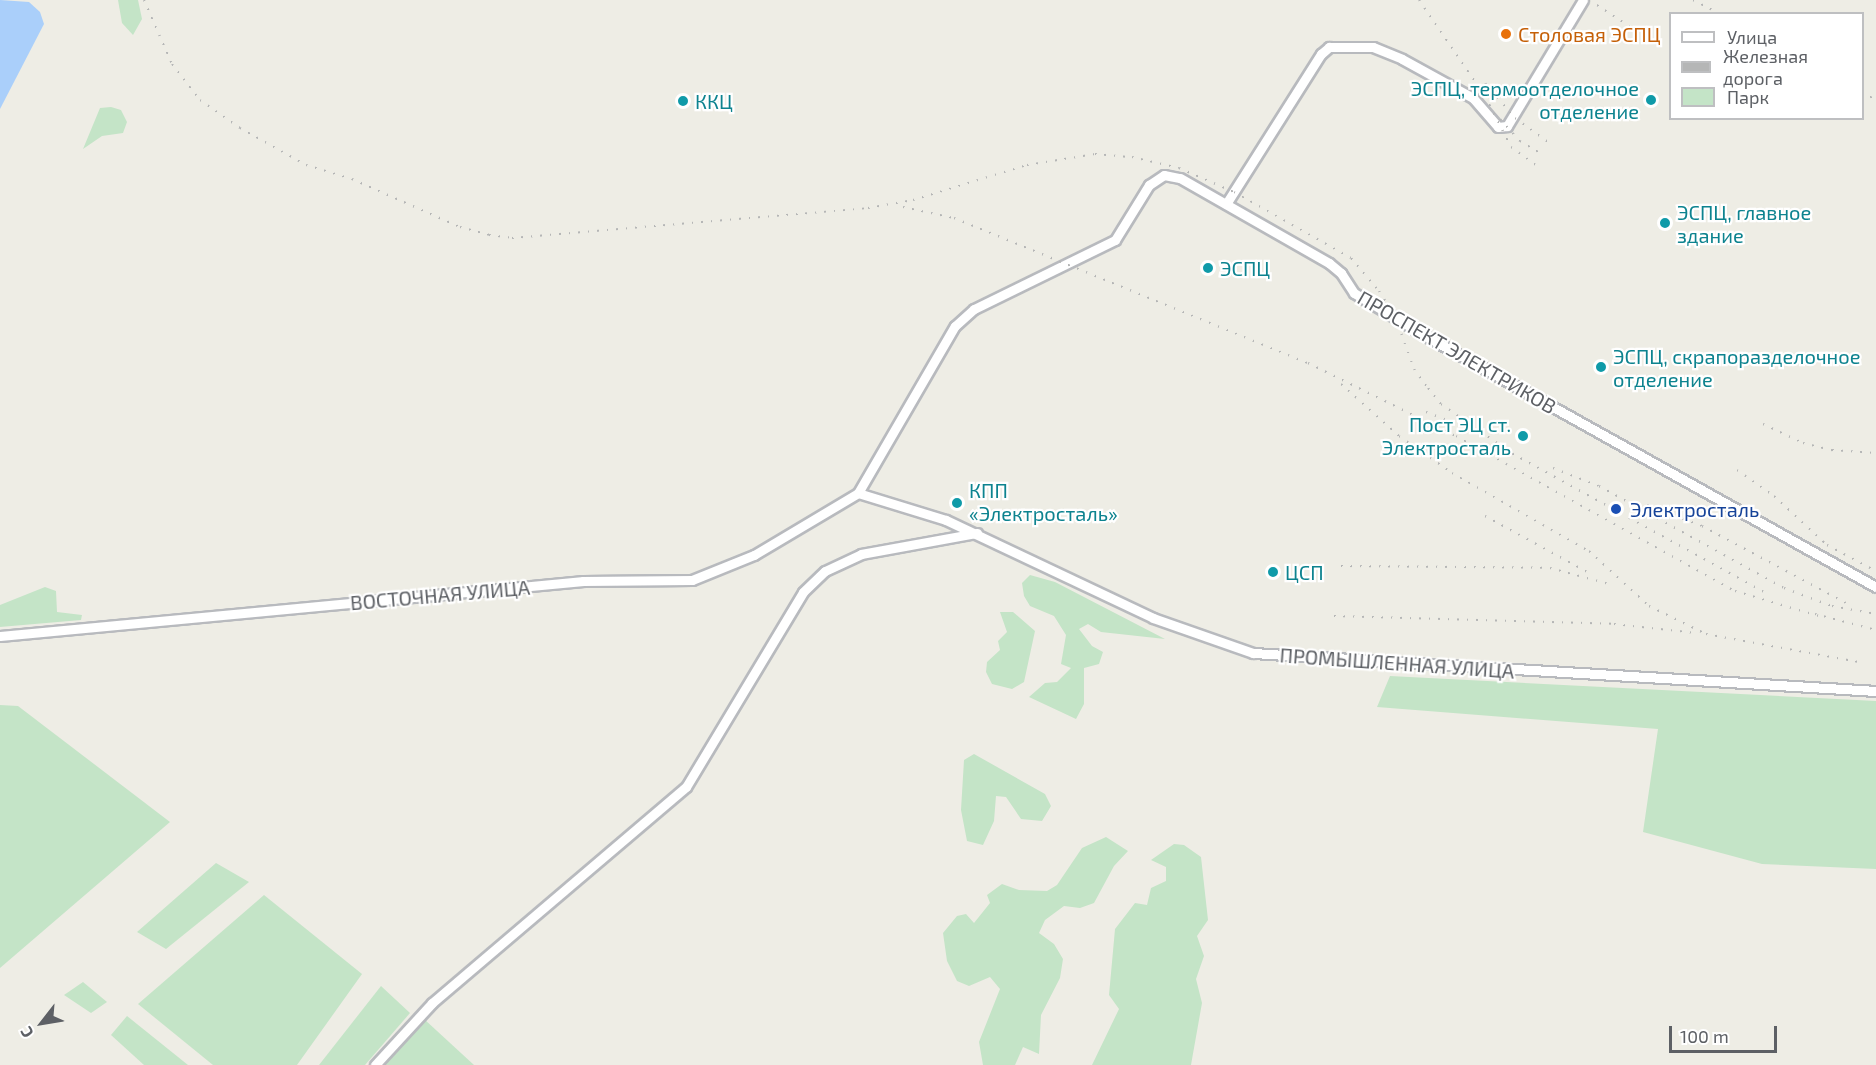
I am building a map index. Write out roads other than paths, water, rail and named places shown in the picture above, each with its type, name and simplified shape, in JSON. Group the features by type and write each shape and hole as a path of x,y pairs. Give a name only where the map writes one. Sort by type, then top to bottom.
{"street":[{"path":"1226,204 1321,54 1329,47 1373,47 1402,59 1473,98 1498,127 1508,126 1583,0"},
{"name":"ПРОСПЕКТ ЭЛЕКТРИКОВ","path":"858,493 942,344 974,309 1115,240 1149,185 1164,175 1180,178 1329,263 1341,273 1354,294 1408,326 1876,587"},
{"name":"ПРОМЫШЛЕННАЯ УЛИЦА","path":"858,493 946,520 1153,618 1253,653 1876,691"},
{"name":"ВОСТОЧНАЯ УЛИЦА","path":"0,636 583,581 692,580 754,555 858,493"},
{"path":"375,1065 432,1003 686,787 803,592 825,571 861,554 977,533"}],"water":[{"path":"0,0 29,2 40,12 44,24 0,109"}],"railway":[{"path":"144,0 172,64 200,100 240,128 306,165 352,179 460,227 489,235 512,238 868,208 913,200 1027,165 1095,154 1132,157 1179,168 1234,192 1351,258 1379,291 1395,316 1414,369 1441,404 1510,452"},
{"path":"1419,0 1485,96 1511,147 1536,165"},
{"path":"1589,0 1629,26"},
{"path":"1693,0 1716,12"},
{"path":"1485,83 1515,118 1548,142"},
{"path":"1864,93 1876,100"},
{"path":"1500,119 1520,141 1542,154"},
{"path":"903,207 954,218 1308,363 1456,436 1735,591 1822,617"},
{"path":"1341,384 1399,436 1452,473 1589,551 1649,606 1706,634 1864,663"},
{"path":"1426,412 1465,427"},
{"path":"1763,424 1803,443 1832,450 1876,453"},
{"path":"1504,449 1764,592"},
{"path":"1553,468 1599,486 1784,588 1832,606 1876,614"},
{"path":"1737,470 1774,496 1827,545 1876,571"},
{"path":"1647,505 1702,526 1846,603"},
{"path":"1485,516 1591,574"},
{"path":"1341,566 1550,568 1609,584"},
{"path":"1815,614 1876,630"},
{"path":"1334,616 1614,624 1697,633"}],"place":[{"name":"Столовая ЭСПЦ","path":"1506,34"},
{"name":"ЭСПЦ, термоотделочное отделение","path":"1651,100"},
{"name":"ККЦ","path":"683,101"},
{"name":"ЭСПЦ, главное здание","path":"1665,223"},
{"name":"ЭСПЦ","path":"1208,268"},
{"name":"ЭСПЦ, скрапоразделочное отделение","path":"1601,367"},
{"name":"Пост ЭЦ ст. Электросталь","path":"1523,436"},
{"name":"КПП «Электросталь»","path":"957,503"},
{"name":"Электросталь","path":"1616,509"},
{"name":"ЦСП","path":"1273,572"}]}
